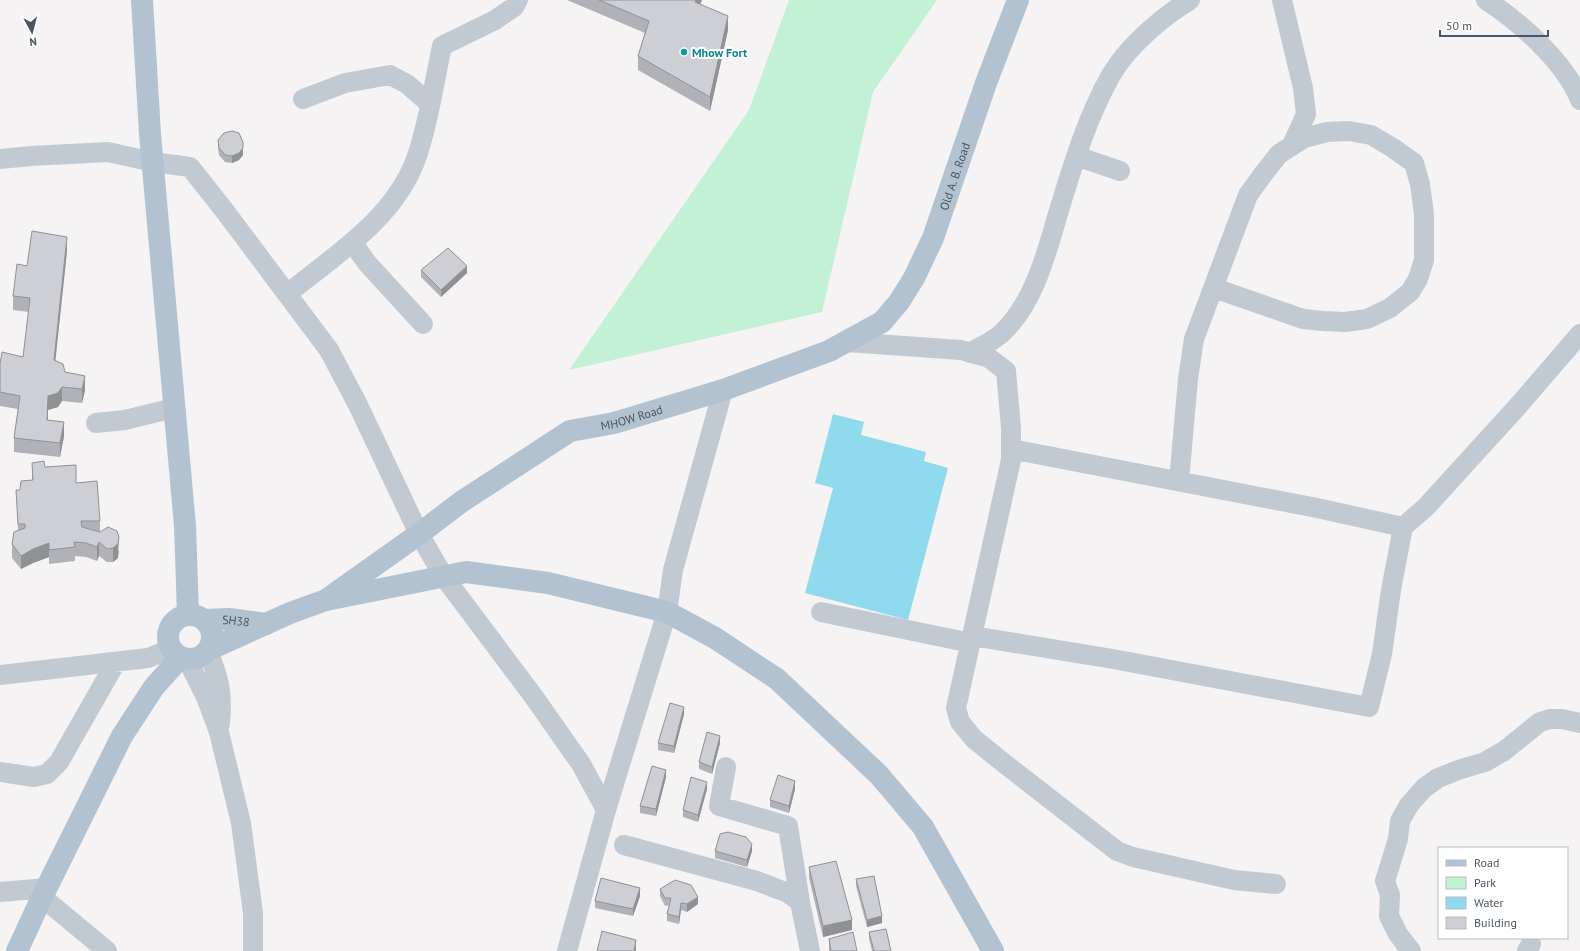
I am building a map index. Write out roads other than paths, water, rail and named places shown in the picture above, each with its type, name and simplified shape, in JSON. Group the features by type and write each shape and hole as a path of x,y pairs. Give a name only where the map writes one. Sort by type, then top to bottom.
{"main road":[{"name":"SH38","path":"142,0 153,162 185,526 196,617 212,631 212,638 208,650"},
{"name":"Old A. B. Road","path":"855,337 882,322 899,302 914,278 933,238 984,90 1018,0"},
{"name":"MHOW Road","path":"326,600 419,534 461,502 570,431 614,423 723,390 829,351 855,337"},
{"name":"SH38","path":"266,624 229,619 180,616 169,627 168,642 180,655 199,657 208,650 266,624 290,613 326,600 466,572 548,582 667,612 715,638 777,679 879,775 922,827 993,951"},
{"path":"17,951 122,736 154,687 180,655"}],"street":[{"path":"287,294 362,234 386,209 404,184 417,157 442,46 495,20 514,7 518,0"},
{"path":"970,353 993,341 1004,331 1020,311 1030,294 1042,267 1076,156 1091,114 1112,73 1141,37 1190,0"},
{"path":"1282,0 1303,88 1306,114 1292,145"},
{"path":"1486,0 1506,14 1544,49 1563,72 1580,100"},
{"path":"303,99 345,83 390,74 407,84 430,104"},
{"path":"1179,481 1188,379 1194,339 1248,195 1264,173 1279,154 1304,138 1327,132 1349,130 1371,135 1414,163 1420,184 1424,214 1424,260 1418,279 1410,292 1390,308 1367,319 1345,322 1303,319 1214,288"},
{"path":"0,159 108,152 153,162 190,167 329,350 358,405 419,534 444,576 534,697 577,758 606,810"},
{"path":"1076,156 1120,171"},
{"path":"352,242 367,263 423,324"},
{"path":"821,612 972,640 1128,662 1370,707 1382,654 1391,590 1404,527 1426,507 1518,406 1580,334"},
{"path":"855,337 961,350 989,358 1006,371 1011,428 1011,449 1008,479 956,708 960,722 974,740 1117,851 1133,857 1234,880 1276,884"},
{"path":"567,951 606,810 667,612 673,570 723,390"},
{"path":"96,423 125,420 174,408"},
{"path":"1011,449 1317,508 1404,527"},
{"path":"208,650 219,679 222,703 219,732"},
{"path":"0,675 180,655 206,697 219,732 241,823 253,913 253,951"},
{"path":"0,772 34,777 47,774 59,762 116,662"},
{"path":"1410,951 1398,934 1389,916 1390,895 1384,881 1398,839 1400,821 1409,805 1424,788 1438,778 1484,762 1504,751 1540,722 1550,719 1571,721"},
{"path":"726,767 719,806 788,826 800,902 810,951"},
{"path":"624,845 757,881 788,893 800,902"},
{"path":"0,892 45,892 107,951"}],"water":[{"path":"833,414 864,422 861,435 926,452 924,461 948,468 908,620 805,593 833,488 815,483"}],"place":[{"name":"Mhow Fort","path":"684,52"}]}
